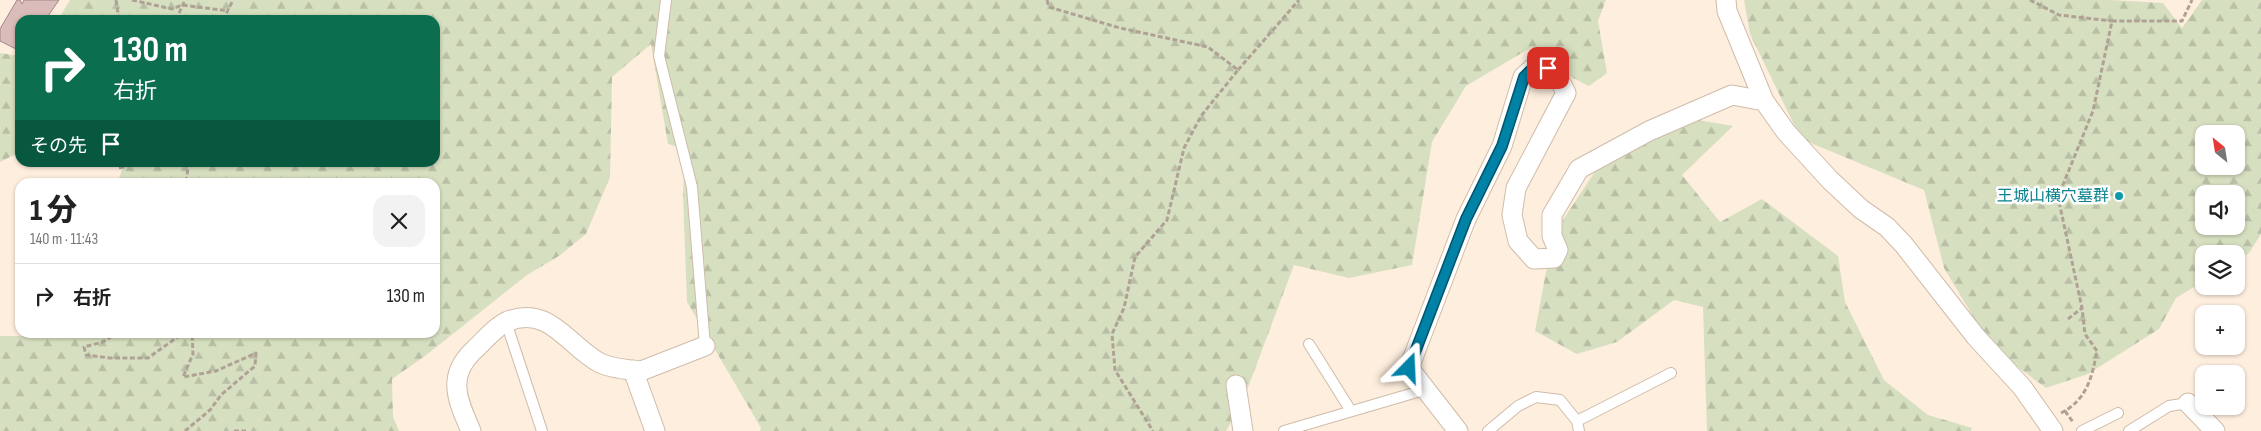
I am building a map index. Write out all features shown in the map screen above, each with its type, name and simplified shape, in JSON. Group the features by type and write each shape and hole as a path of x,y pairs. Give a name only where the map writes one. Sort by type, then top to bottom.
{"street":[{"path":"1726,0 1727,11 1764,101 1786,132 1830,180 1861,209 1887,227 1904,245 1976,336 2022,387 2048,423"},
{"path":"1458,431 1424,390 1409,368 1466,219 1502,146 1524,77 1533,68 1548,68 1558,77 1566,92 1516,188 1512,215 1518,240 1534,259 1541,260 1554,258 1558,250 1552,236 1552,215 1579,169 1649,131 1732,94 1764,101"},
{"path":"471,431 456,395 459,372 466,358 506,322 526,316 546,321 601,363 641,371 705,346"},
{"path":"633,370 655,431"},
{"path":"1236,385 1243,431"},
{"path":"2188,403 2215,431"}],"lane":[{"path":"666,0 659,56 692,187 705,346"},
{"path":"506,322 542,431"},
{"path":"1309,344 1352,412"},
{"path":"1488,431 1518,406 1536,398 1560,400 1578,426 1671,373"},
{"path":"1284,431 1424,390"},
{"path":"2129,431 2169,406 2188,403"},
{"path":"2082,431 2118,413"}],"path":[{"path":"116,0 118,15"},
{"path":"132,0 172,9 182,5 229,11"},
{"path":"178,15 185,0"},
{"path":"226,15 233,0"},
{"path":"1047,0 1049,7 1120,28 1208,47 1238,70"},
{"path":"1153,431 1115,370 1112,334 1124,308 1135,257 1167,220 1184,148 1201,116 1299,0"},
{"path":"2030,0 2059,16 2112,21 2182,21 2192,0"},
{"path":"2048,423 2084,393 2091,382 2097,351 2085,334 2082,308 2058,197 2093,111 2112,21"},
{"path":"2068,318 2082,308"},
{"path":"109,338 103,342 84,347 86,355 110,358 148,358 176,338"},
{"path":"185,431 210,410 221,394 255,366 256,352 216,371 183,377 193,354 192,338"},
{"path":"234,431 246,431"}],"green space":[{"path":"70,0 1606,0 1598,21 1607,73 1589,86 1563,73 1532,47 1466,86 1432,142 1412,265 1349,278 1294,265 1244,398 1226,431 760,431 761,428 687,302 683,194 685,149 668,144 651,44 612,77 610,177 586,234 559,256 527,275 425,356 392,379 393,417 399,431 0,431 0,336 15,336 15,338 440,338 440,178 119,178 123,167 440,167 440,15 61,15"},
{"path":"1744,0 2111,0 2163,3 2182,28 2202,0 2261,0 2261,234 2249,253 2245,255 2245,245 2195,245 2195,286 2176,298 2159,329 2088,374 2046,388 1992,348 1944,268 1924,190 1801,139 1750,34"},
{"path":"0,53 15,55 15,154 0,162"},
{"path":"1698,120 1733,126 1682,175 1720,222 1762,199 1838,256 1845,302 1884,380 1928,415 1972,428 1971,431 1707,431 1703,307 1674,300 1617,342 1577,354 1535,331 1553,235 1596,170 1668,128"}],"building":[{"path":"17,0 20,0 22,4 24,0 59,0 49,15 15,15 15,48 0,41 0,29"}],"place":[{"name":"王城山横穴墓群","path":"2119,196"}],"route":[{"path":"1409,368 1466,219 1502,146 1524,77 1533,68 1548,68"}]}
